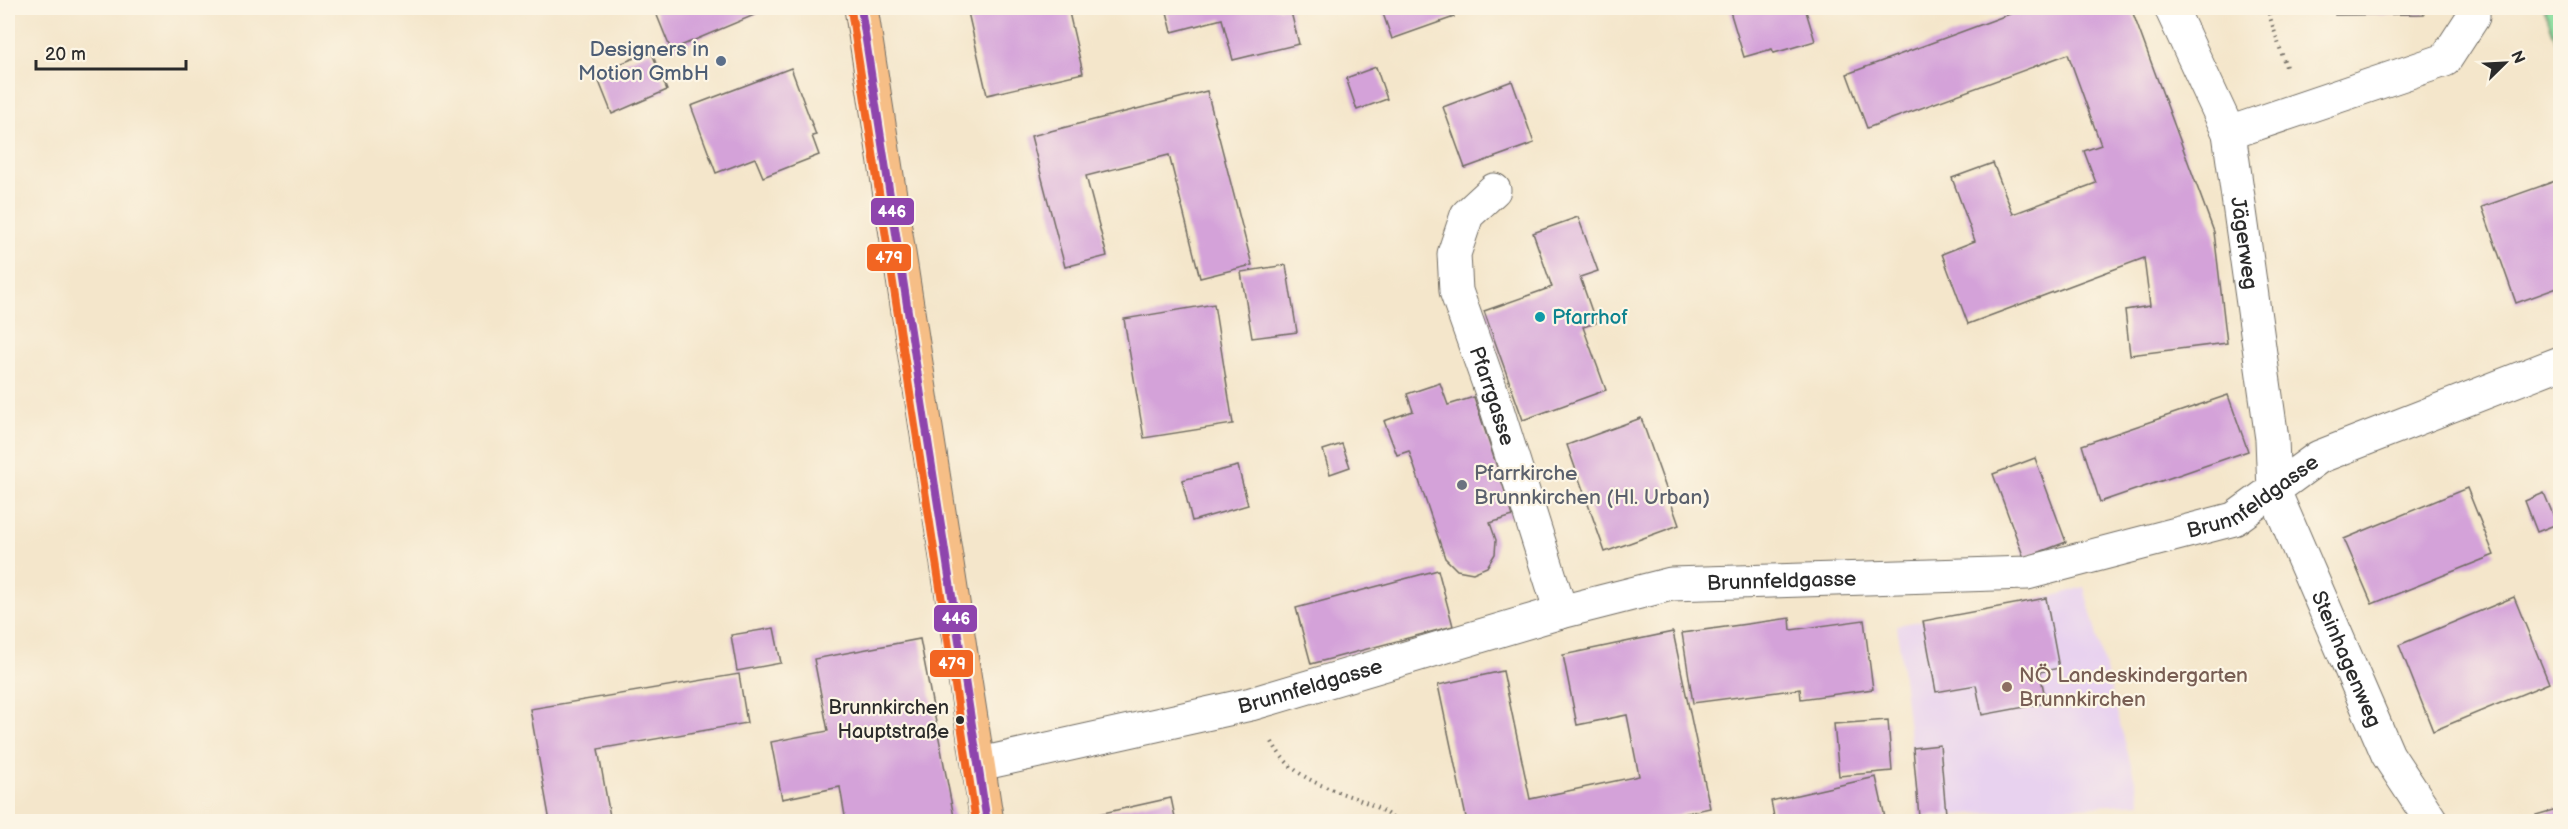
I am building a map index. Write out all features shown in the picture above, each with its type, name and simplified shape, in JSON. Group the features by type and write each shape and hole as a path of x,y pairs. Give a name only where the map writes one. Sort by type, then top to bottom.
{"main road":[{"path":"861,8 980,765 987,822"}],"street":[{"name":"Jägerweg","path":"2171,8 2229,133 2272,439 2274,491"},
{"path":"2229,133 2445,60 2473,17 2473,8"},
{"name":"Pfarrgasse","path":"1494,190 1467,215 1454,254 1456,291 1491,390 1561,612"},
{"name":"Brunnfeldgasse","path":"980,765 1251,704 1561,612 1671,584 2027,573 2234,519 2319,457 2560,363"},
{"name":"Steinhagenweg","path":"2274,491 2388,755 2432,822"}],"path":[{"path":"2267,8 2300,108"},
{"path":"1251,704 1276,749 1309,782 1387,812 1397,822"}],"shaded area":[{"name":"NÖ Landeskindergarten Brunnkirchen","path":"2084,587 2141,803 1919,817 1897,625 2046,598"}],"green space":[{"path":"2544,8 2560,8 2560,53"}],"building":[{"path":"654,8 771,8 671,50"},
{"path":"967,8 1068,8 1083,73 987,95"},
{"path":"1166,8 1290,8 1299,44 1233,60 1222,19 1172,32"},
{"path":"1381,8 1451,8 1454,17 1392,39"},
{"path":"1729,8 1805,8 1815,41 1774,53 1772,49 1744,57"},
{"path":"2026,8 2131,8 2214,232 2227,343 2130,355 2125,310 2150,306 2144,258 1968,324 1942,254 1975,241 1952,178 1993,163 2013,214 2096,183 2084,151 2101,145 2068,54 1867,128 1847,74"},
{"path":"2335,8 2424,8 2424,14 2335,15"},
{"path":"651,51 667,90 612,114 596,74"},
{"path":"1376,67 1387,99 1357,110 1346,78"},
{"path":"791,68 816,135 812,136 819,155 763,177 755,158 716,173 691,106"},
{"path":"1512,81 1534,143 1465,168 1443,107"},
{"path":"1207,91 1252,265 1200,278 1169,155 1086,176 1107,256 1065,267 1031,136"},
{"path":"2558,180 2560,188 2560,287 2516,303 2482,207"},
{"name":"Pfarrhof","path":"1578,217 1598,271 1580,277 1596,323 1583,327 1606,390 1523,420 1484,311 1552,287 1533,233"},
{"path":"1286,265 1297,332 1252,338 1241,272"},
{"path":"1214,304 1233,424 1144,438 1124,319"},
{"name":"Pfarrkirche Brunnkirchen (Hl. Urban)","path":"1440,383 1448,405 1474,397 1513,516 1490,523 1496,540 1495,554 1487,567 1473,573 1457,570 1445,558 1409,451 1397,455 1384,421 1413,411 1407,394"},
{"path":"2228,395 2248,451 2100,502 2082,445"},
{"path":"1641,418 1679,525 1605,552 1567,445"},
{"path":"1342,444 1350,467 1330,474 1323,450"},
{"path":"2035,458 2066,542 2024,558 1993,474"},
{"path":"1238,466 1248,505 1192,521 1182,480"},
{"path":"2467,488 2494,555 2372,604 2344,539"},
{"path":"2544,493 2557,524 2537,532 2525,501"},
{"path":"1438,570 1453,626 1311,664 1296,608"},
{"path":"2514,597 2549,683 2433,731 2399,645"},
{"path":"2046,598 2059,668 2040,672 2046,703 1982,715 1976,685 1936,692 1923,621"},
{"path":"1790,618 1791,630 1864,620 1873,689 1801,699 1800,689 1693,703 1682,633"},
{"path":"774,628 781,663 737,671 731,635"},
{"path":"1673,632 1710,808 1668,817 1669,822 1467,822 1438,685 1503,671 1530,799 1639,776 1627,715 1577,725 1563,655"},
{"path":"920,639 955,822 846,822 840,787 782,799 771,742 828,731 814,659"},
{"path":"739,674 747,723 598,749 611,822 550,822 530,709"},
{"path":"1888,720 1892,771 1839,776 1834,724"},
{"path":"1940,745 1946,814 1919,817 1913,748"},
{"path":"1876,777 1886,822 1775,822 1771,801"},
{"path":"1171,798 1176,822 1067,822 1067,821"},
{"path":"2560,808 2560,822 2538,822 2536,815"}],"transit line":[{"name":"446","path":"861,8 987,822"},
{"name":"479","path":"851,10 976,822"}],"place":[{"name":"Designers in Motion GmbH","path":"721,61"},
{"name":"Pfarrhof","path":"1540,317"},
{"name":"Pfarrkirche Brunnkirchen (Hl. Urban)","path":"1462,485"},
{"name":"NÖ Landeskindergarten Brunnkirchen","path":"2007,687"},
{"name":"Brunnkirchen Hauptstraße","path":"960,720"}]}
